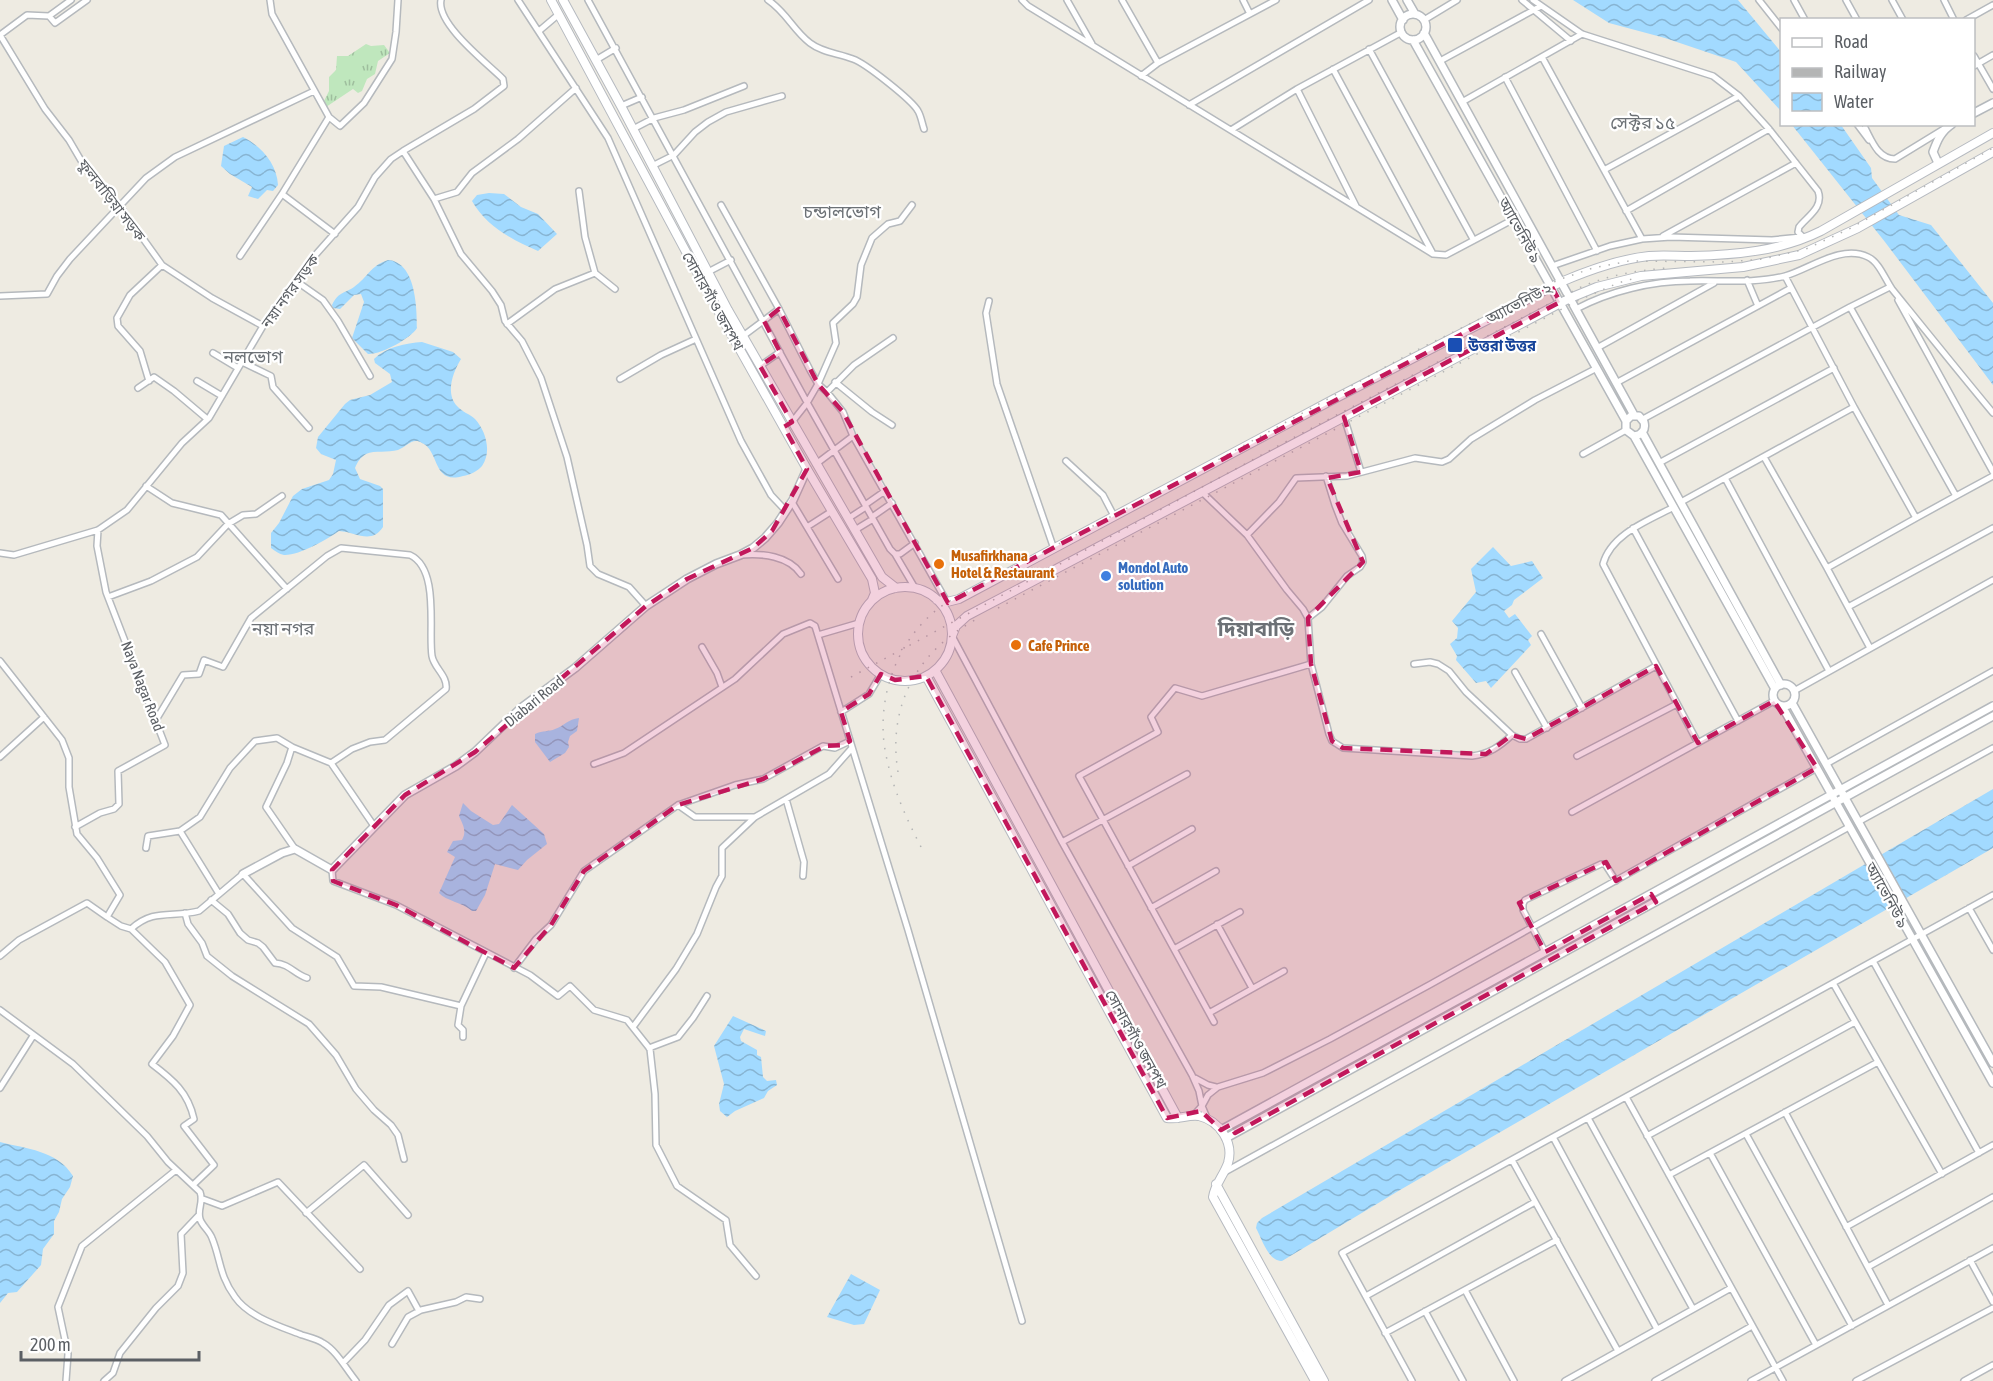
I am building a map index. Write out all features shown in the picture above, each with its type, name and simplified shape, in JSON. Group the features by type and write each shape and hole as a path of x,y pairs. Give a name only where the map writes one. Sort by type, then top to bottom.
{"main road":[{"name":"সোনারগাঁও জনপথ","path":"551,0 707,291 807,470 872,579 875,592 872,600"},
{"name":"সোনারগাঁও জনপথ","path":"563,0 743,336 882,577 896,588"},
{"name":"অ্যাভেনিউ ২","path":"947,602 959,599 1344,393 1561,282 1632,259 1651,256 1715,255 1760,251 1782,246 1807,236 1993,133"},
{"name":"অ্যাভেনিউ ২","path":"952,636 956,626 967,616 1560,302 1597,287 1641,276 1743,267 1785,260 1818,248 1858,228 1993,152"},
{"path":"784,427 792,422"},
{"path":"896,588 915,588 927,592 937,600 945,611 952,636 944,661 926,676 911,681 896,680 881,675 864,658 858,635 859,623 864,610 883,592 896,588"},
{"path":"937,600 947,602"},
{"name":"সোনারগাঁও জনপথ","path":"926,676 1167,1118 1178,1118 935,670"},
{"path":"1178,1118 1193,1116 1209,1121 1221,1130 1226,1138 1229,1161 1216,1184 1213,1197 1315,1381"},
{"path":"1216,1184 1324,1381"}],"street":[{"path":"0,35 27,15 49,16 71,0"},
{"path":"49,16 55,23 87,0"},
{"path":"270,0 272,14 314,91 329,117 340,126 364,103 392,59 398,0"},
{"name":"নয়া নগর সড়ক","path":"0,554 14,555 98,530 127,510 182,443 209,418 263,326 310,261 357,207 375,177 391,159 474,109 504,86 505,82 456,34 445,19 440,6 441,0"},
{"path":"518,0 608,138 741,441 771,495 786,512"},
{"path":"588,0 807,403 872,518 915,588"},
{"path":"768,0 783,11 801,36 812,45 824,51 856,59 884,80 918,110 924,129"},
{"path":"1022,0 1028,6 1141,76 1433,254 1446,255 1514,219"},
{"path":"1067,0 1093,46"},
{"path":"1122,0 1158,63"},
{"path":"1243,0 1250,14"},
{"path":"1141,76 1158,63 1275,0"},
{"path":"1189,105 1369,0"},
{"path":"1392,0 1403,20"},
{"path":"1407,0 1415,14 1424,20 1457,0"},
{"path":"1522,0 1571,40"},
{"path":"1533,0 1582,34 1713,76 1739,96 1769,129 1626,211"},
{"path":"1759,0 1780,26"},
{"path":"1794,0 1804,18"},
{"path":"1846,0 1856,18"},
{"path":"1892,0 1902,18"},
{"path":"1944,0 1953,18"},
{"path":"1970,18 1993,5"},
{"path":"1440,61 1541,6"},
{"path":"538,31 560,14"},
{"path":"1231,130 1297,89 1402,32 1403,20 1408,15 1415,14"},
{"name":"অ্যাভেনিউ ৯","path":"1424,20 1426,27 1424,33 1634,415"},
{"name":"অ্যাভেনিউ ৯","path":"1402,32 1407,38 1413,40 1514,219 1626,421 1626,430"},
{"path":"1413,40 1424,33"},
{"path":"1462,102 1582,34"},
{"name":"ফুলবাড়িয়া সড়ক","path":"0,35 86,169 119,205 162,266 212,298 263,326"},
{"path":"596,60 616,48"},
{"path":"1369,49 1473,239"},
{"path":"1993,55 1976,65 1993,89"},
{"path":"1542,57 1642,239"},
{"path":"1333,69 1433,254"},
{"path":"1505,77 1597,251"},
{"path":"633,129 654,118 684,110 744,86"},
{"path":"434,199 457,192 472,173 519,140 576,88"},
{"path":"1297,89 1357,207"},
{"path":"0,296 47,294 70,259 146,178 175,157 314,91"},
{"path":"652,166 674,155 694,132 726,112 782,96"},
{"path":"1604,170 1739,96"},
{"path":"621,106 642,97"},
{"path":"1975,112 1993,103"},
{"path":"240,256 282,194 329,117"},
{"path":"1859,126 1880,154 1887,159 1895,159 1949,126"},
{"path":"1866,126 1880,154"},
{"path":"1938,163 1933,152 1949,126"},
{"path":"1708,164 1769,129 1818,191 1820,197 1818,206 1799,227 1798,232 1807,236"},
{"path":"403,151 434,199 461,254 492,291 501,305 507,324 522,341 542,378 567,457 590,566 598,574 629,587 646,606"},
{"path":"1661,237 1796,163"},
{"path":"579,191 585,237 595,273 615,289"},
{"path":"282,194 334,234"},
{"path":"722,205 818,384 843,412 853,436 947,602"},
{"path":"792,422 818,384 836,343 832,325 857,297 861,265 872,238 888,224 900,221 912,205"},
{"path":"1552,266 1642,239 1661,237 1772,240 1807,236"},
{"path":"1567,315 1607,296 1654,284 1689,280 1716,282 1785,276 1838,255 1860,254 1873,260 1890,286 1993,474 1827,568"},
{"path":"708,272 731,260"},
{"path":"149,381 140,351 118,326 117,318 130,295 162,266"},
{"path":"507,324 555,289 595,273"},
{"path":"1785,276 1916,518"},
{"path":"1747,280 1758,306"},
{"path":"296,281 323,300 339,321 370,376"},
{"path":"1597,348 1716,282"},
{"path":"1642,419 1890,286"},
{"path":"1890,286 1993,413"},
{"path":"1616,383 1791,288"},
{"path":"989,301 986,313 997,384 1054,549"},
{"path":"1850,307 1956,496"},
{"path":"743,336 779,309"},
{"path":"827,392 854,365 893,338"},
{"path":"620,379 696,339"},
{"path":"760,366 780,352"},
{"path":"213,353 238,368"},
{"path":"242,362 271,376 273,387 309,428"},
{"path":"1247,535 1279,502 1296,478 1347,476 1415,458 1442,462 1449,459 1471,439 1535,400 1597,368"},
{"path":"1659,463 1834,368"},
{"path":"138,388 154,377 206,418"},
{"path":"197,381 222,396"},
{"path":"835,382 892,425"},
{"path":"1681,502 1854,406"},
{"path":"1626,421 1634,415 1642,419 1645,426 1642,432 1634,436"},
{"path":"1344,417 1361,472"},
{"path":"1584,454 1626,430 1634,436 1778,687"},
{"path":"1642,432 1778,687"},
{"path":"816,464 853,436"},
{"path":"1764,457 1870,648"},
{"path":"1066,461 1102,495 1114,516"},
{"name":"Diabari Road","path":"332,870 405,795 456,766 475,752 522,708 575,668 646,606 687,579 753,548 772,531 786,512 807,470"},
{"path":"1308,618 1322,607 1340,583 1363,562 1362,556 1342,523 1326,476"},
{"path":"1725,478 1829,671"},
{"path":"146,486 172,503 221,515 287,589"},
{"path":"849,518 885,491"},
{"path":"1202,492 1247,535 1287,590 1304,609 1308,618 1311,664 1332,741 1343,748 1472,756 1495,750 1512,735"},
{"path":"108,597 151,581 197,557 228,524 243,515 256,514 282,496"},
{"path":"792,502 838,579"},
{"path":"855,530 892,503"},
{"path":"1674,507 1634,528 1609,551 1603,564 1698,743"},
{"path":"807,527 832,511"},
{"path":"1634,528 1738,721"},
{"path":"1848,607 1993,528"},
{"name":"Naya Nagar Road","path":"75,827 100,813 114,809 119,804 120,796 118,771 165,745 108,597 97,546 98,530"},
{"path":"895,554 900,554 915,543"},
{"path":"156,720 183,675 199,674 204,660 222,666 251,618 327,556 341,548 415,557 424,572 430,590 432,657 446,681 446,689 385,740 370,742 352,749 331,763"},
{"path":"740,555 775,557 795,564 801,574"},
{"path":"1794,691 1993,580"},
{"path":"594,764 624,753 735,679 778,638 791,629 810,623 815,626 908,930 1022,1321"},
{"path":"818,635 859,623"},
{"path":"1540,634 1582,708"},
{"path":"952,636 1062,842 1192,1075 1209,1121"},
{"path":"702,648 717,673 722,687"},
{"path":"0,661 62,740 69,758 69,787 77,834 98,858 120,895 107,917"},
{"path":"1414,664 1430,662 1449,671 1466,692 1512,735 1520,739 1526,739 1547,728 1656,666"},
{"path":"1214,1022 1079,776 1158,732 1151,717 1175,688 1202,696 1311,664"},
{"path":"1826,764 1993,671"},
{"path":"1515,672 1547,728"},
{"path":"842,712 869,694 881,675"},
{"path":"1572,812 1774,701 1773,696 1778,687 1787,685 1794,691 1795,697 1792,703 1782,706"},
{"name":"অ্যাভেনিউ ৯","path":"1774,701 1782,706 1993,1083"},
{"name":"অ্যাভেনিউ ৯","path":"1792,703 1993,1063"},
{"path":"1577,756 1677,704"},
{"path":"1221,1130 1993,706"},
{"path":"1226,1138 1993,716"},
{"path":"0,757 44,717"},
{"path":"146,848 148,836 180,831 200,817 230,768 255,741 277,738 292,747 331,763 374,826"},
{"path":"514,968 536,939 551,925 584,871 678,805 735,785 763,779 823,747 835,748 850,741"},
{"path":"292,747 266,807 295,849 332,870 333,881 396,905 530,975 558,996 570,986 594,1010 627,1020 649,1048 655,1094 656,1145 677,1186 726,1220 730,1245 756,1276"},
{"path":"633,1027 676,969 697,934 722,876 722,848 755,817 829,774 852,748"},
{"path":"1858,822 1993,748"},
{"path":"1193,1116 1208,1095 1218,1087 1263,1073 1431,984 1817,768"},
{"path":"1062,842 1186,774"},
{"path":"786,799 804,862 803,876"},
{"path":"678,805 695,817 755,817"},
{"path":"1222,1174 1849,826"},
{"path":"1128,866 1192,829"},
{"path":"180,831 219,894"},
{"path":"130,929 140,921 152,916 199,911 243,874 282,853 295,849"},
{"path":"1545,952 1523,910 1522,904 1525,900 1601,864 1609,867 1616,881"},
{"path":"1151,908 1216,871"},
{"path":"243,874 292,928 337,957 354,986 381,987 461,1006"},
{"path":"1652,894 1656,902"},
{"path":"1412,1381 1342,1252 1993,895"},
{"path":"212,900 228,915 240,933 248,940 263,947 275,963 285,963 295,972 308,978"},
{"path":"0,956 19,940 87,903 121,926 130,929 165,962 190,1005 173,1036 152,1064 179,1085 192,1110 194,1119 184,1126 214,1165 194,1185"},
{"path":"1969,908 1993,950"},
{"path":"1174,949 1240,912"},
{"path":"185,913 188,924 202,943 207,956 240,982 309,1024 336,1055 356,1089 398,1134 404,1159"},
{"path":"1217,924 1252,988"},
{"path":"463,1037 463,1030 459,1025 461,1006 486,953"},
{"path":"1873,961 1979,1153"},
{"path":"1209,1013 1284,971"},
{"path":"1833,983 1942,1174"},
{"path":"649,1048 678,1037 707,996"},
{"path":"0,1010 73,1064 147,1136 176,1170 201,1192 203,1199 199,1215 181,1234 183,1273 178,1286 156,1308 120,1353 112,1373 104,1381"},
{"path":"1647,1136 1855,1022"},
{"path":"0,1088 33,1035"},
{"path":"1669,1175 1878,1062"},
{"path":"1192,1075 1208,1086 1218,1087"},
{"path":"1626,1097 1783,1381"},
{"path":"1785,1112 1888,1305"},
{"path":"1588,1118 1693,1309"},
{"path":"1230,1125 1235,1133"},
{"path":"1746,1134 1852,1326"},
{"path":"1553,1137 1657,1329"},
{"path":"1846,1227 1993,1145"},
{"path":"1710,1153 1816,1345"},
{"path":"1512,1160 1618,1351"},
{"path":"306,1213 364,1165 408,1215"},
{"path":"66,1381 68,1354 57,1307 82,1246 176,1170"},
{"path":"203,1199 222,1206 278,1182 360,1269"},
{"path":"1868,1267 1993,1197"},
{"path":"1366,1296 1535,1202"},
{"path":"199,1215 213,1240 221,1272 244,1307 261,1317 323,1342 356,1381"},
{"path":"1386,1333 1557,1240"},
{"path":"1751,1381 1993,1248"},
{"path":"1970,1260 1993,1302"},
{"path":"1565,1381 1731,1288"},
{"path":"1465,1290 1514,1381"},
{"path":"342,1363 365,1340 389,1305 408,1291 419,1311"},
{"path":"392,1344 408,1317 419,1311 456,1302 466,1297 480,1299"},
{"path":"1856,1381 1993,1308"},
{"path":"1425,1311 1463,1381"},
{"path":"1655,1381 1752,1326"},
{"path":"1964,1381 1993,1365"}],"highlighted area":[{"path":"1552,287 1560,302 1344,417 1361,472 1327,478 1363,562 1308,618 1311,664 1332,741 1343,748 1486,754 1512,735 1526,739 1656,666 1698,743 1774,701 1817,768 1616,881 1606,862 1519,903 1545,952 1651,894 1656,902 1235,1133 1230,1125 1221,1130 1201,1111 1167,1118 926,676 895,680 881,674 869,694 841,712 850,741 843,745 825,746 763,779 678,805 584,871 551,925 514,968 396,905 333,881 332,870 405,795 475,752 646,606 687,579 753,548 772,531 807,469 784,427 792,422 760,366 780,352 764,321 779,309 818,384 843,412 948,603"}],"green space":[{"path":"366,44 384,45 390,53 378,61 375,74 367,79 362,91 358,93 353,89 326,107 323,103 329,91 329,77 336,70 337,56 348,56"}],"water":[{"path":"1573,0 1738,0 1780,51 1780,110 1736,62 1665,38 1609,23"},
{"path":"1793,126 1842,126 1871,168 1872,178 1899,215 1931,225 1993,303 1993,385 1885,242"},
{"path":"243,137 267,156 277,177 278,185 273,191 267,190 258,199 248,196 252,187 221,166 224,146"},
{"path":"504,194 521,207 538,214 557,234 538,251 509,237 492,225 472,201 477,195"},
{"path":"388,260 397,263 409,277 415,298 417,328 395,345 374,354 368,354 352,338 364,302 361,294 354,295 340,309 333,308 332,305 339,295 354,287 377,265"},
{"path":"422,342 453,352 461,359 451,383 451,395 461,410 475,419 485,435 487,454 482,466 471,474 446,476 441,472 428,447 418,441 398,450 366,454 355,468 360,479 383,489 383,527 378,532 363,536 339,531 305,550 290,555 284,555 271,548 271,533 293,496 302,489 329,480 333,474 336,460 321,454 316,448 318,437 350,400 370,395 392,382 390,374 375,363 374,359 384,351 397,346"},
{"path":"1493,547 1511,566 1532,561 1543,578 1514,600 1512,605 1504,611 1509,618 1515,614 1532,636 1528,640 1531,645 1491,688 1486,681 1476,683 1456,660 1457,656 1450,644 1457,638 1458,628 1452,621 1476,592 1471,569"},
{"path":"579,718 577,731 570,736 569,747 565,753 550,762 535,742 535,734 553,730"},
{"path":"1993,789 1993,848 1400,1190 1282,1261 1273,1257 1266,1249 1256,1228 1262,1218"},
{"path":"463,803 493,825 499,824 512,805 544,834 547,844 518,870 495,864 485,895 476,911 439,893 455,857 447,852 453,841 462,840 464,834 459,816"},
{"path":"733,1016 766,1031 765,1036 744,1029 740,1037 741,1041 757,1050 757,1055 761,1057 763,1077 767,1081 776,1080 777,1085 768,1091 764,1098 727,1117 720,1111 719,1104 724,1084 714,1046"},
{"path":"0,1142 50,1156 66,1167 73,1176 54,1221 54,1234 43,1249 41,1265 17,1292 8,1293 0,1303"},
{"path":"851,1274 880,1290 864,1324 854,1325 827,1317"}],"railway":[{"path":"921,847 893,783 884,743 885,703 889,683 905,646 930,615 946,603 1196,472 1409,354 1558,280 1593,268 1629,261 1726,262 1763,259 1806,249 1849,229 1993,148"},
{"path":"851,677 1291,439 1579,288 1621,274 1666,268"},
{"path":"998,608 1577,301 1632,279"},
{"path":"898,772 897,724 911,682 923,663 938,647 977,619"}],"place":[{"name":"উত্তরা উত্তর","path":"1455,345"},
{"name":"Musafirkhana Hotel & Restaurant","path":"939,564"},
{"name":"Mondol Auto solution","path":"1106,576"},
{"name":"Cafe Prince","path":"1016,645"}],"district":[{"name":"সেক্টর ১৫","path":"1643,122"},
{"name":"চন্ডালভোগ","path":"842,211"},
{"name":"নলভোগ","path":"253,356"},
{"name":"নয়া নগর","path":"283,628"},
{"name":"দিয়াবাড়ি","path":"1256,628"}]}
